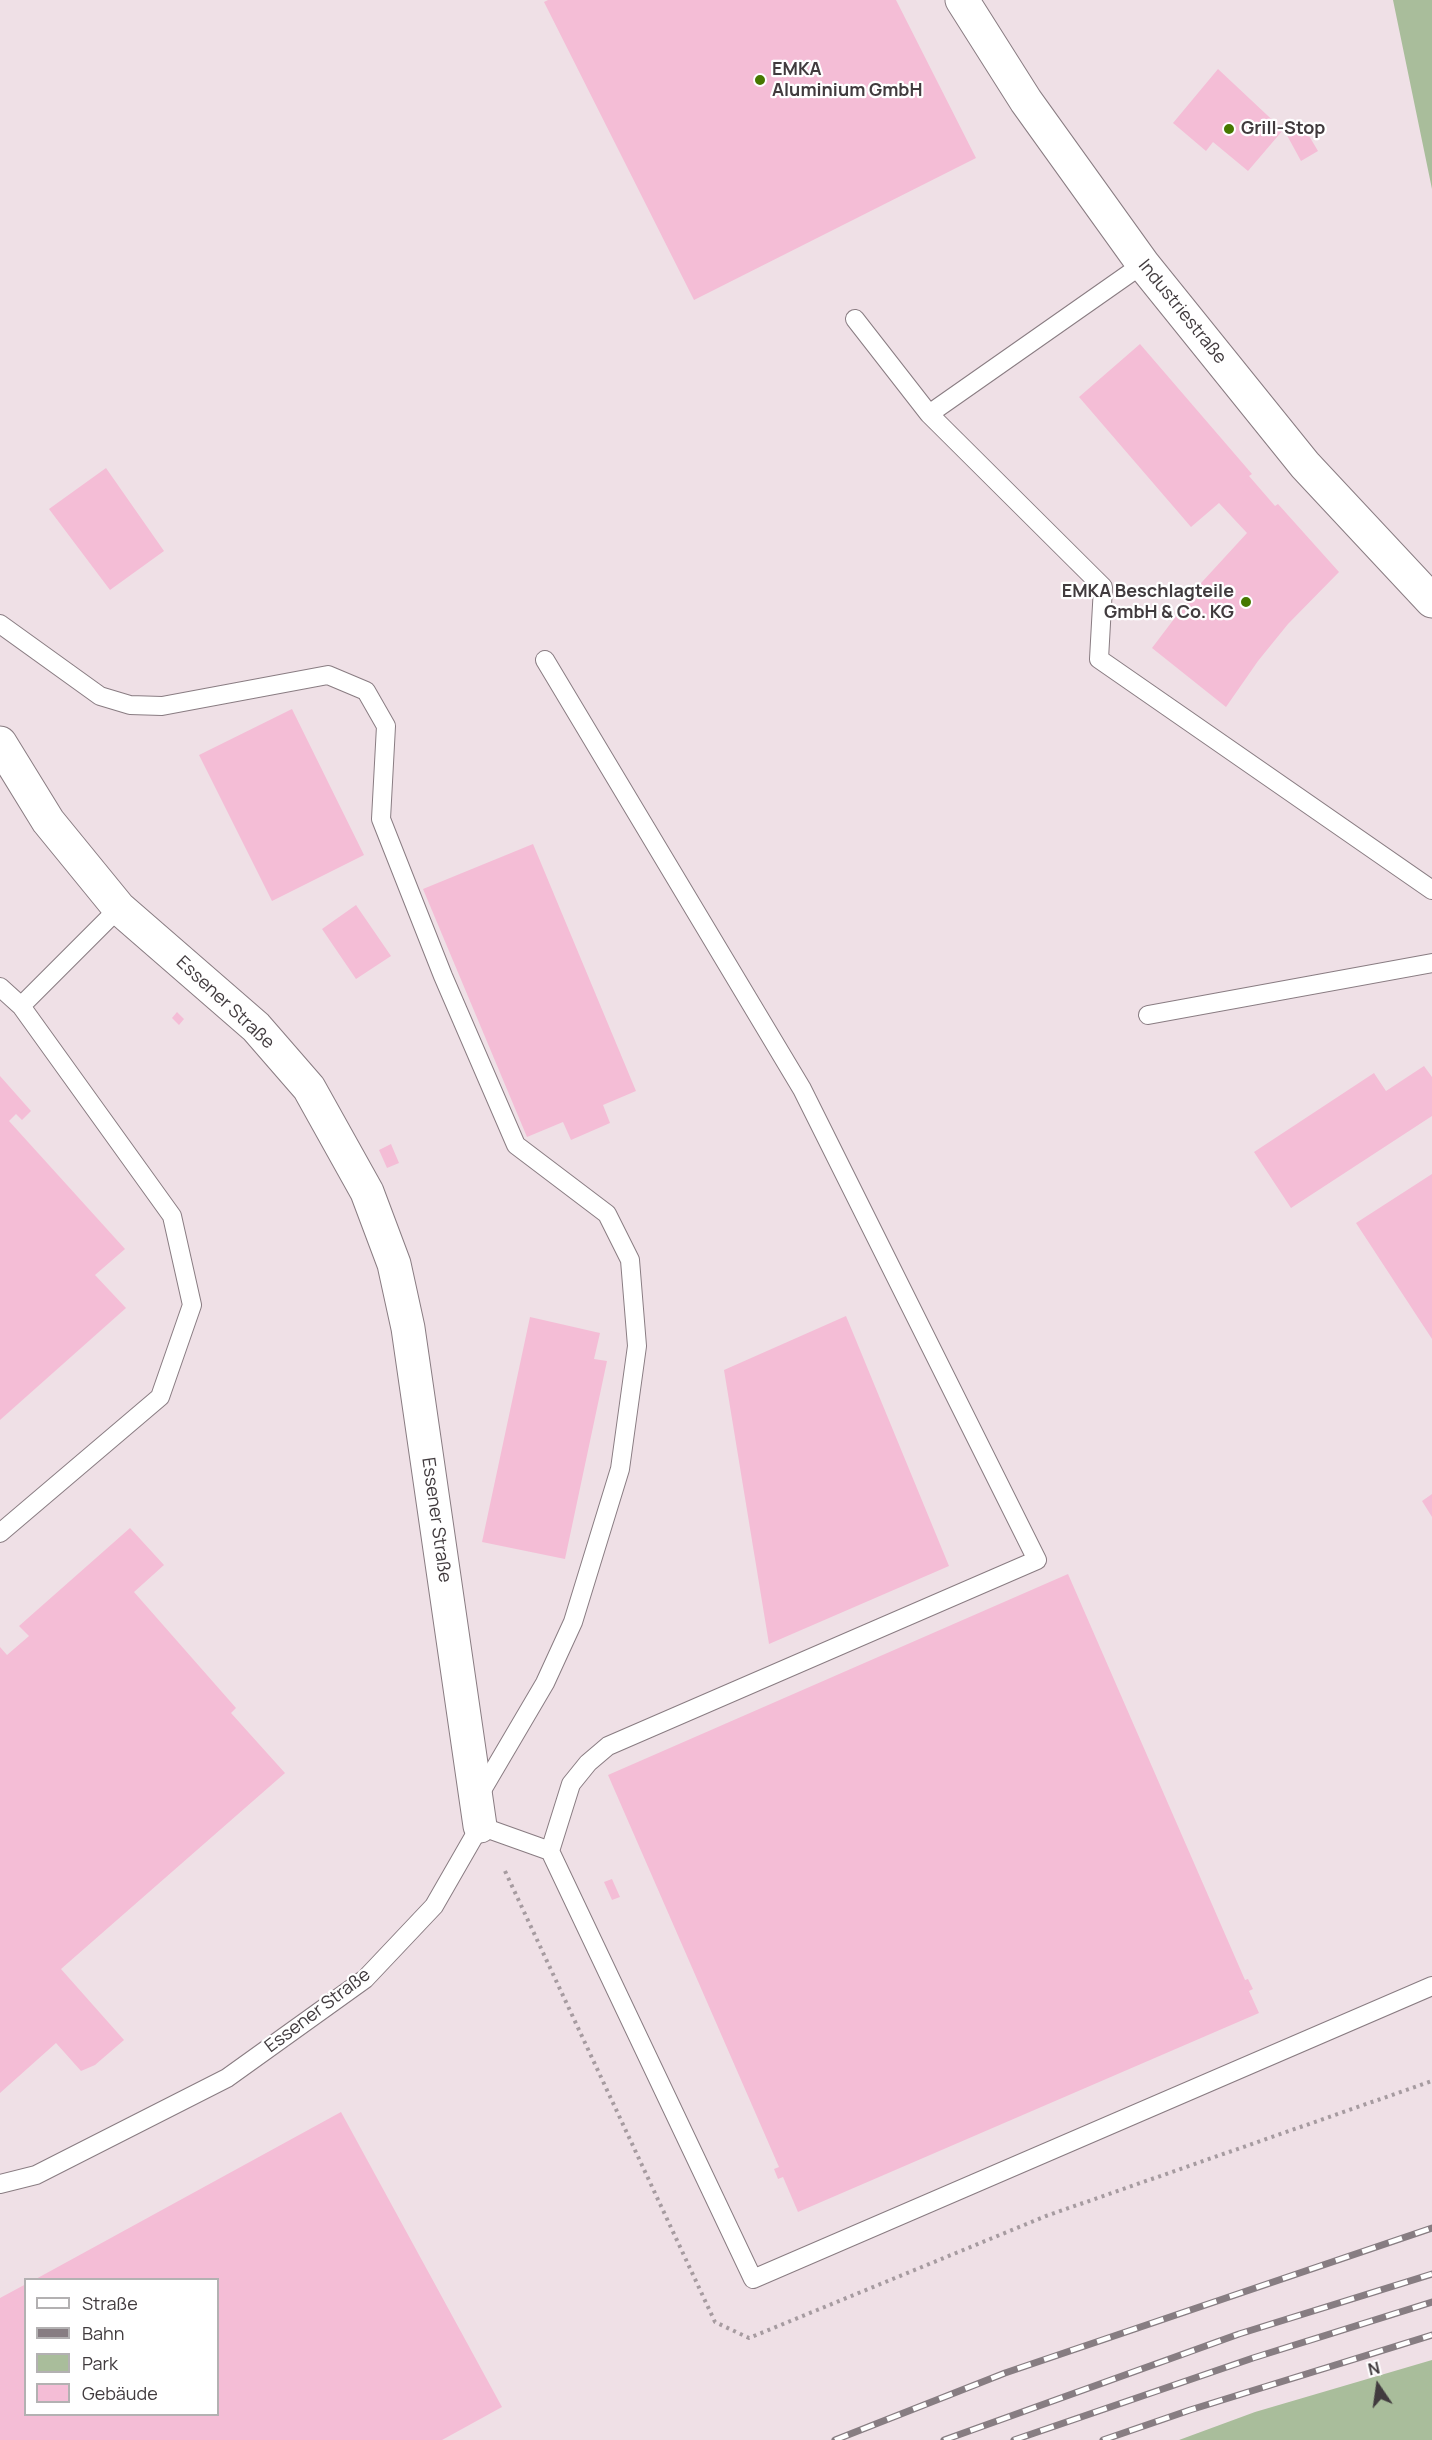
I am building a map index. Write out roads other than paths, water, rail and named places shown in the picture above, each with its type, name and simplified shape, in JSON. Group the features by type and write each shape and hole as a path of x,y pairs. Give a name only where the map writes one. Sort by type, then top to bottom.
{"street":[{"name":"Industriestraße","path":"962,0 1026,101 1143,264 1305,465 1432,601"},
{"name":"Essener Straße","path":"0,743 48,821 119,908 256,1027 309,1088 368,1192 394,1264 408,1328 478,1814"}],"lane":[{"path":"929,414 1143,264"},
{"path":"855,318 929,414 1103,587 1099,659 1432,890"},
{"path":"0,624 100,696 130,705 162,706 327,675 366,691 386,726 381,819 443,976 516,1145 607,1214 630,1260 637,1346 620,1468 573,1622 545,1683 478,1814 550,1851 753,2279 1432,1986"},
{"path":"545,660 802,1089 1037,1560 608,1746 588,1763 571,1784 550,1851"},
{"path":"21,1006 119,908"},
{"path":"1148,1015 1432,963"},
{"path":"0,987 21,1006 172,1216 192,1305 160,1396 0,1533"},
{"name":"Essener Straße","path":"0,2184 36,2175 227,2078 365,1979 434,1906 478,1814"}],"railway":[{"path":"835,2440 1005,2373 1432,2228"},
{"path":"944,2440 1239,2334 1432,2274"},
{"path":"1014,2440 1253,2358 1432,2302"},
{"path":"1103,2440 1190,2410 1432,2335"}],"place":[{"name":"EMKA Aluminium GmbH","path":"760,80"},
{"name":"Grill-Stop","path":"1229,129"},
{"name":"EMKA Beschlagteile GmbH & Co. KG","path":"1246,602"}]}
